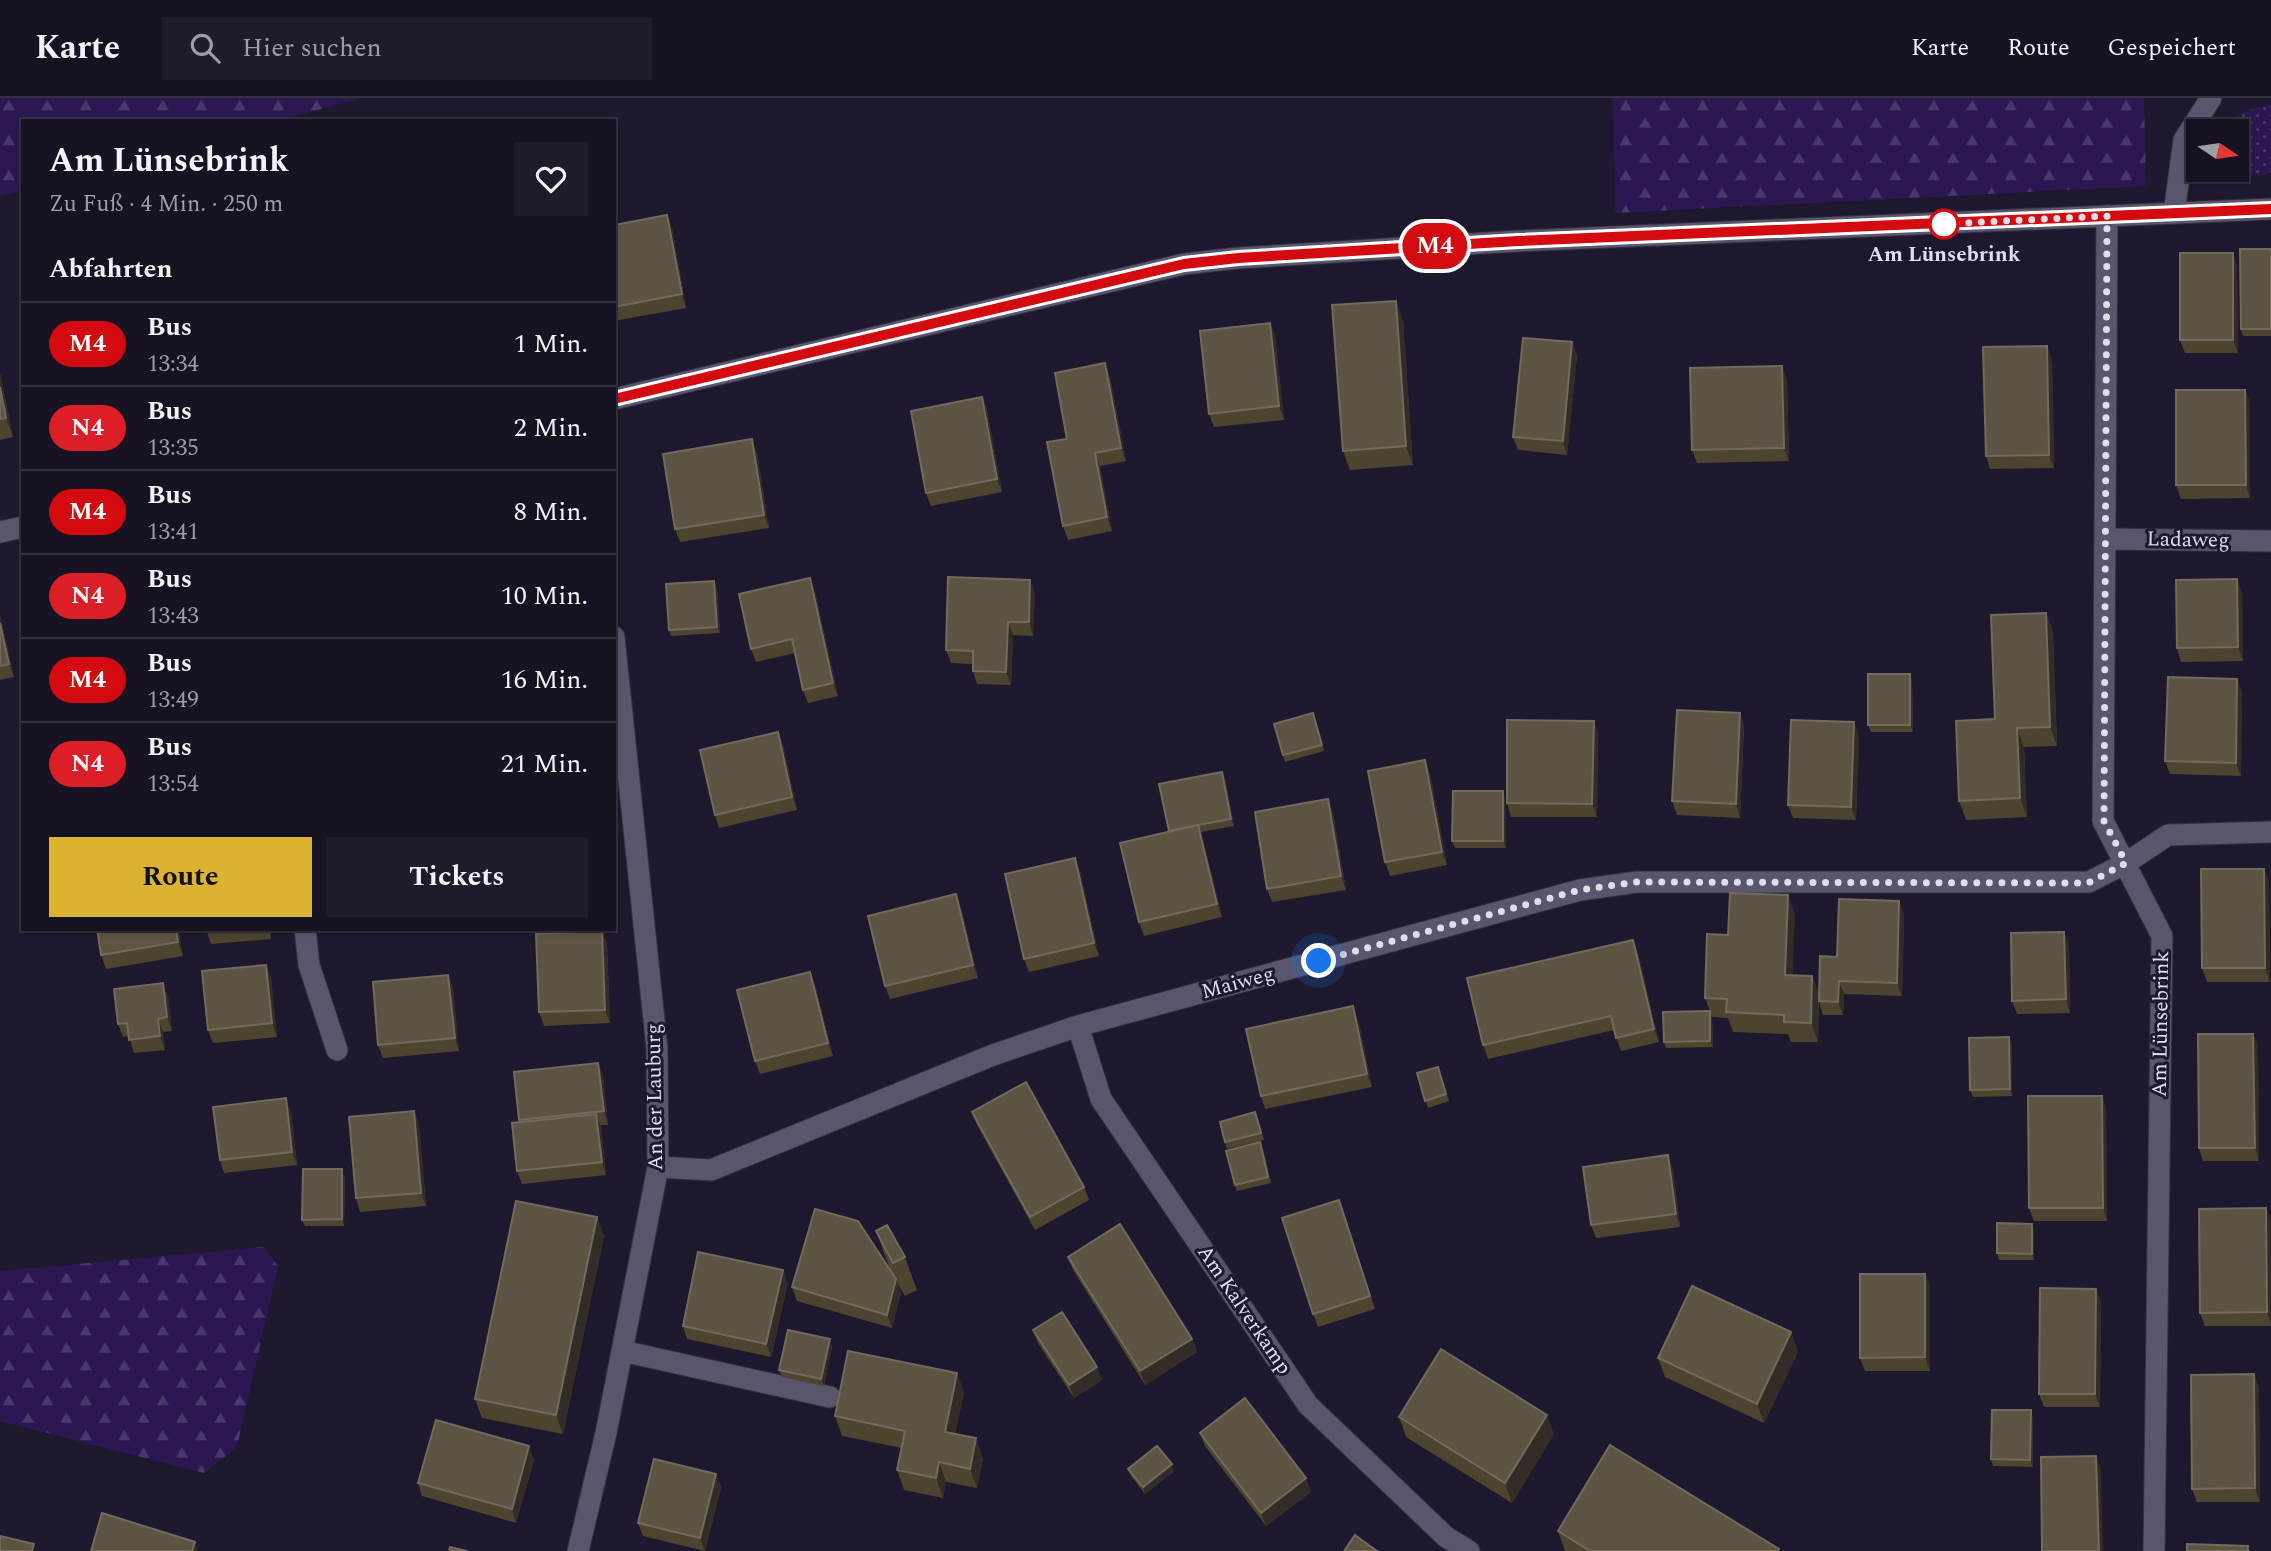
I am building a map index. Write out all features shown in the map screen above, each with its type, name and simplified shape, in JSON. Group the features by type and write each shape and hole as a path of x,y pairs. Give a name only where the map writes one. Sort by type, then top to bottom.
{"street":[{"path":"2174,213 2184,140 2211,98"},
{"path":"616,399 1184,264 1238,258 1518,241 2271,209"},
{"name":"Am Lünsebrink","path":"2107,216 2104,821 2162,936 2154,1551"},
{"path":"0,532 21,527"},
{"name":"Ladaweg","path":"2106,539 2271,541"},
{"name":"An der Lauburg","path":"578,1551 622,1351 658,1167 657,1049 616,656"},
{"path":"2126,863 2168,835 2271,832"},
{"name":"Maiweg","path":"658,1167 711,1170 993,1055 1078,1026 1580,890 1637,882 2088,883 2126,863"},
{"path":"305,931 309,965 337,1050"},
{"name":"Am Kalverkamp","path":"1078,1026 1101,1100 1308,1405 1446,1537 1469,1551"},
{"path":"622,1351 830,1396"}],"green space":[{"path":"0,98 361,98 284,119 21,119 21,191 0,196"},
{"path":"1613,98 2144,98 2146,186 1615,213"},
{"path":"2271,104 2271,174 2249,176 2249,119 2233,119"},
{"path":"263,1247 278,1266 237,1447 204,1473 0,1421 0,1271"}],"building":[{"path":"667,215 682,294 616,307 616,225"},
{"path":"2240,249 2271,249 2271,329 2241,329"},
{"path":"2180,253 2233,253 2233,340 2180,340"},
{"path":"1396,301 1406,446 1343,451 1332,305"},
{"path":"1270,323 1279,406 1209,414 1200,331"},
{"path":"1523,338 1572,342 1563,441 1513,437"},
{"path":"2047,346 2049,455 1986,456 1983,347"},
{"path":"1105,363 1121,448 1095,453 1107,517 1063,526 1047,442 1067,439 1055,373"},
{"path":"1782,366 1784,448 1692,450 1690,368"},
{"path":"0,387 6,418 0,419"},
{"path":"2176,390 2245,390 2246,485 2176,485"},
{"path":"982,397 997,479 926,493 911,411"},
{"path":"752,439 764,515 675,529 663,454"},
{"path":"948,577 1030,580 1029,622 1008,622 1006,672 973,671 973,651 946,650"},
{"path":"810,578 833,683 803,690 792,639 751,649 739,594"},
{"path":"2237,579 2238,647 2177,648 2176,580"},
{"path":"714,581 717,627 669,630 666,584"},
{"path":"2046,613 2050,727 2017,728 2020,798 1959,801 1956,721 1995,719 1991,615"},
{"path":"0,623 9,664 0,666"},
{"path":"1868,674 1910,674 1910,725 1868,725"},
{"path":"2168,677 2237,679 2236,763 2165,761"},
{"path":"1677,710 1740,713 1736,804 1672,801"},
{"path":"1313,713 1322,745 1283,755 1274,724"},
{"path":"1507,720 1594,721 1592,804 1507,803"},
{"path":"1791,720 1854,722 1851,807 1788,805"},
{"path":"778,732 792,797 715,815 700,750"},
{"path":"1425,760 1442,852 1385,862 1368,771"},
{"path":"1222,772 1231,819 1169,831 1159,784"},
{"path":"1453,791 1503,791 1503,841 1452,841"},
{"path":"1328,799 1341,876 1267,889 1255,812"},
{"path":"1198,825 1217,904 1139,922 1120,843"},
{"path":"1075,858 1094,943 1024,959 1005,874"},
{"path":"2201,869 2264,869 2265,968 2202,968"},
{"path":"1730,893 1788,895 1785,975 1812,976 1811,1023 1784,1022 1784,1015 1726,1012 1727,999 1705,998 1707,934 1728,935"},
{"path":"956,894 973,965 885,986 868,916"},
{"path":"1839,899 1899,901 1897,983 1839,981 1838,1002 1819,1001 1820,956 1837,957"},
{"path":"97,931 176,931 178,942 101,955"},
{"path":"602,931 605,1010 539,1012 536,934"},
{"path":"2064,932 2066,999 2012,1001 2011,933"},
{"path":"1633,940 1654,1029 1616,1038 1611,1016 1483,1045 1467,978"},
{"path":"266,965 272,1023 208,1030 202,971"},
{"path":"810,972 828,1043 755,1061 737,990"},
{"path":"448,975 455,1038 378,1045 373,982"},
{"path":"163,983 167,1017 158,1019 160,1036 129,1040 127,1023 118,1024 114,989"},
{"path":"1353,1006 1367,1074 1261,1096 1246,1029"},
{"path":"1710,1011 1710,1041 1664,1042 1663,1012"},
{"path":"2198,1034 2253,1034 2255,1148 2199,1148"},
{"path":"2009,1037 2010,1089 1970,1090 1969,1038"},
{"path":"598,1063 604,1111 519,1120 514,1072"},
{"path":"1438,1067 1446,1094 1425,1101 1417,1073"},
{"path":"1026,1082 1084,1187 1030,1217 972,1112"},
{"path":"2028,1096 2102,1096 2103,1208 2029,1208"},
{"path":"286,1098 292,1152 220,1160 213,1107"},
{"path":"414,1111 421,1193 356,1198 349,1117"},
{"path":"1255,1112 1261,1133 1225,1142 1220,1122"},
{"path":"596,1114 602,1162 517,1171 512,1123"},
{"path":"1260,1142 1268,1177 1235,1185 1226,1151"},
{"path":"1668,1155 1676,1214 1591,1225 1583,1167"},
{"path":"303,1169 342,1169 342,1219 302,1220"},
{"path":"1339,1200 1370,1296 1313,1314 1282,1218"},
{"path":"516,1201 597,1217 556,1415 475,1399"},
{"path":"2266,1208 2267,1312 2200,1313 2199,1209"},
{"path":"815,1209 858,1221 896,1279 887,1315 792,1287"},
{"path":"1997,1223 2032,1224 2032,1254 1997,1253"},
{"path":"1120,1224 1192,1339 1140,1371 1068,1257"},
{"path":"887,1225 905,1257 893,1263 876,1231"},
{"path":"698,1252 783,1270 766,1344 683,1326"},
{"path":"1860,1274 1925,1274 1925,1357 1860,1358"},
{"path":"1692,1286 1791,1332 1757,1404 1658,1358"},
{"path":"2040,1288 2096,1289 2095,1394 2039,1394"},
{"path":"1062,1312 1097,1367 1069,1385 1033,1330"},
{"path":"788,1330 830,1339 821,1379 779,1370"},
{"path":"1441,1349 1547,1415 1505,1483 1399,1417"},
{"path":"848,1351 957,1373 945,1432 976,1438 970,1469 939,1462 936,1478 897,1470 905,1431 835,1416"},
{"path":"2254,1374 2255,1488 2192,1489 2191,1375"},
{"path":"1245,1398 1306,1478 1261,1513 1200,1433"},
{"path":"1992,1410 2031,1410 2030,1460 1991,1459"},
{"path":"436,1420 529,1446 512,1509 418,1483"},
{"path":"1610,1445 1779,1549 1778,1551 1590,1551 1558,1531"},
{"path":"1157,1446 1172,1464 1143,1487 1128,1469"},
{"path":"2096,1456 2099,1551 2042,1551 2041,1457"},
{"path":"654,1459 716,1474 700,1538 638,1523"},
{"path":"102,1513 195,1542 192,1551 91,1551"},
{"path":"1355,1535 1377,1551 1344,1551"},
{"path":"0,1536 34,1544 32,1551 0,1551"},
{"path":"2187,1544 2248,1546 2248,1551 2187,1551"},
{"path":"450,1547 467,1551 449,1551"}],"bus line":[{"name":"M4","path":"616,399 1184,264 1238,258 1518,241 2271,209"}],"place":[{"name":"Am Lünsebrink","path":"1944,224"}],"route":[{"path":"1319,961 1580,890 1637,882 2088,883 2126,863 2104,821 2107,216 1944,224"}]}
